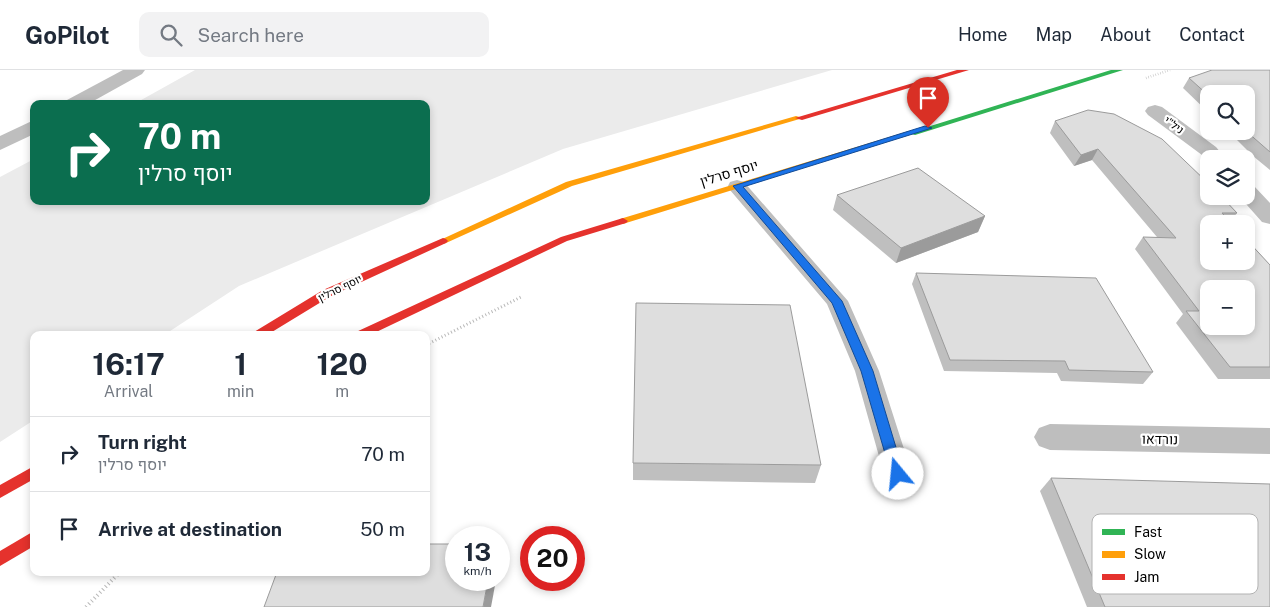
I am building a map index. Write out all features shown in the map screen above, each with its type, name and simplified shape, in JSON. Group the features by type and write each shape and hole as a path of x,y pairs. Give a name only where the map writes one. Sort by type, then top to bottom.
{"main road":[{"name":"יוסף סרלין","path":"265,331 327,293 569,184 965,70"},
{"name":"יוסף סרלין","path":"368,331 564,239 1119,70"},
{"path":"0,492 30,474"},
{"path":"0,559 30,540"}],"street":[{"path":"81,100 136,70"},
{"name":"ניל\"י","path":"1154,111 1208,150"},
{"path":"0,144 30,128"},
{"path":"1255,201 1270,217"},
{"name":"נורדאו","path":"1050,437 1270,441"}],"lane":[{"path":"737,186 837,301 867,371 898,474"}],"path":[{"path":"86,607 116,576"}],"shaded area":[{"path":"195,70 832,70 563,149 239,286 170,331 30,331 30,423 0,442 0,177 30,161 30,205 430,205 430,100 141,100"}],"building":[{"path":"1212,70 1270,70 1270,152 1255,139 1255,85 1200,85 1200,88 1189,78"},
{"path":"1088,110 1114,114 1162,139 1200,175 1200,205 1229,205 1237,213 1200,215 1200,270 1255,270 1255,249 1270,265 1270,367 1230,367 1205,335 1255,335 1255,280 1200,280 1200,329 1186,311 1199,311 1143,237 1176,238 1098,149 1081,155 1055,121"},
{"path":"918,168 985,216 901,248 837,195"},
{"path":"916,273 1096,278 1153,372 1069,370 1065,361 950,360"},
{"path":"636,303 790,305 821,465 633,463"},
{"path":"1051,478 1270,484 1270,607 1105,607 1100,594 1258,594 1258,514 1092,514 1092,576"},
{"path":"430,544 445,544 445,591 486,591 483,607 264,607 276,576 430,576"}],"traffic: fast":[{"path":"912,133 1119,70"}],"traffic: slow":[{"path":"443,241 569,184 799,118"},
{"path":"623,221 912,133"}],"traffic: jam":[{"path":"799,118 965,70"},
{"path":"368,331 564,239 623,221"},
{"path":"265,331 327,293 443,241"},
{"path":"0,492 30,474"},
{"path":"0,559 30,540"}],"route":[{"path":"898,474 867,371 837,301 737,186 928,128"}]}
